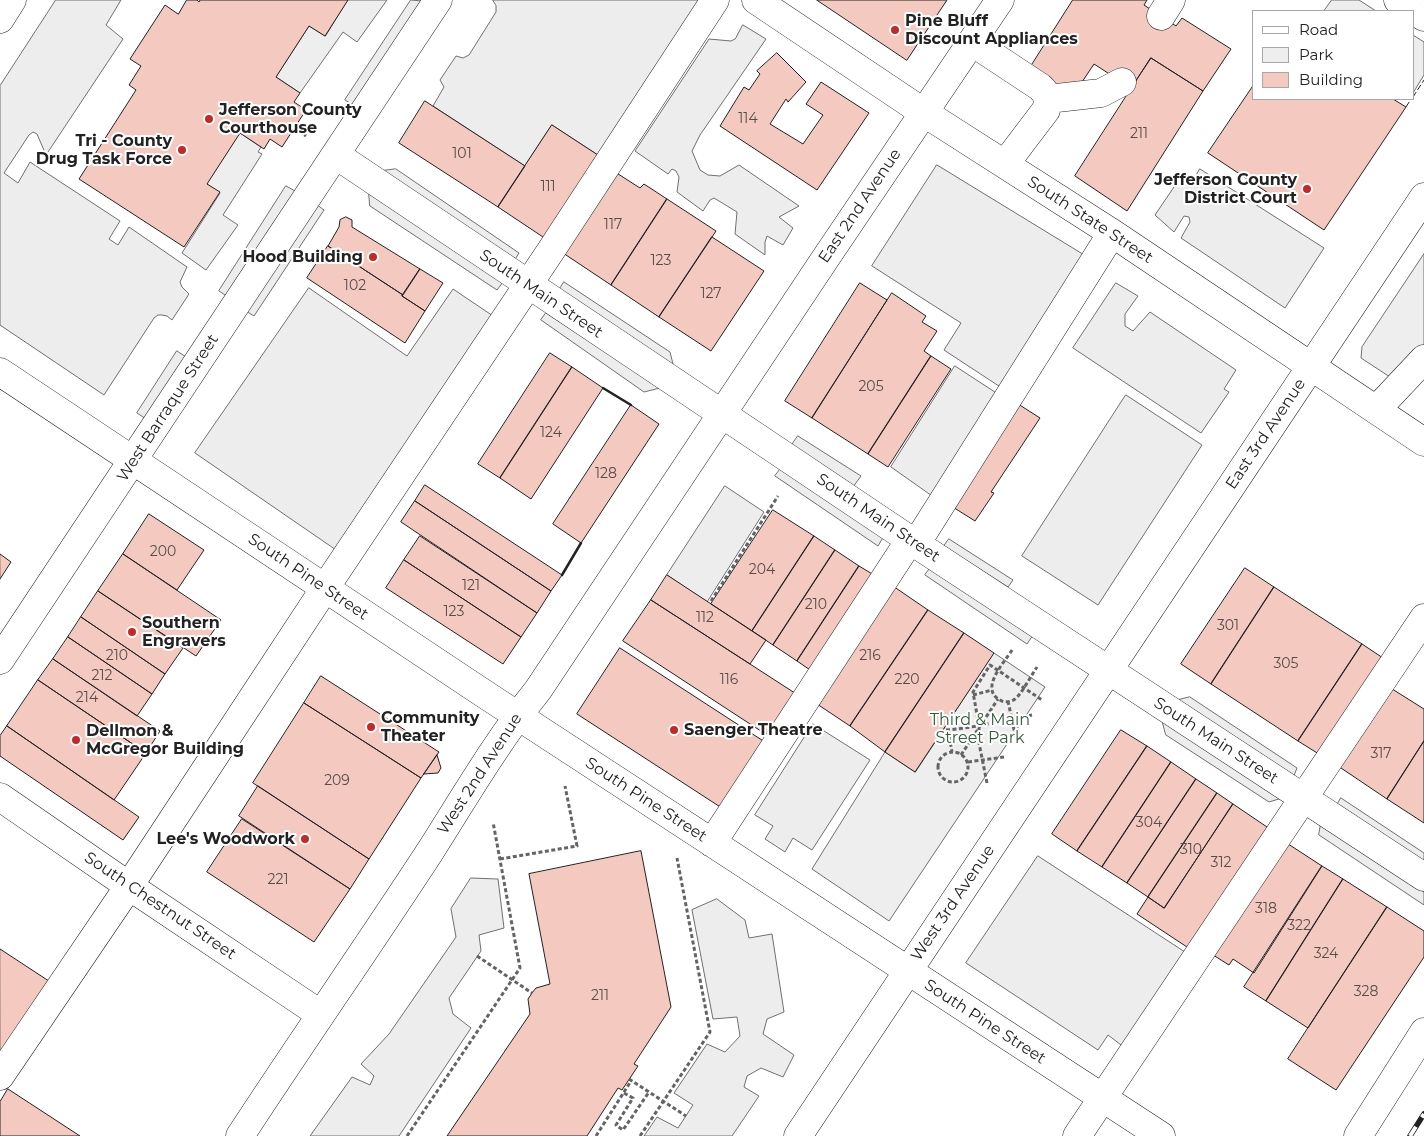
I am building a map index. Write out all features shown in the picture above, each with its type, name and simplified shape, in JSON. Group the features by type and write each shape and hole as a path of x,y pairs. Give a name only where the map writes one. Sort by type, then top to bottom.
{"main road":[{"path":"0,19 12,0"},
{"name":"West Barraque Street","path":"0,660 438,0"},
{"path":"0,1076 129,886 324,588 528,285 716,0"},
{"name":"South State Street","path":"756,0 923,112 1112,233 1424,442"},
{"name":"East 2nd Avenue","path":"722,413 1000,0"},
{"path":"1398,0 1412,10"},
{"path":"972,42 1040,87 1048,99 1046,110 1005,164"},
{"path":"1048,99 1101,94 1122,82"},
{"name":"South Main Street","path":"336,155 913,542 1424,877"},
{"name":"East 3rd Avenue","path":"1108,671 1424,197"},
{"path":"712,843 913,542 1112,233"},
{"path":"1376,410 1424,359"},
{"name":"South Pine Street","path":"0,372 517,716 1161,1136"},
{"name":"West 2nd Avenue","path":"240,1136 428,854 517,716 538,690 722,413"},
{"path":"1077,1136 1424,618"},
{"name":"West 3rd Avenue","path":"798,1136 1108,671"},
{"name":"South Chestnut Street","path":"0,797 320,1014"},
{"path":"1358,1136 1424,1032"}],"path":[{"path":"299,131 306,136"},
{"path":"711,601 778,496"},
{"path":"1012,650 993,680 992,690 1002,702 1014,699 1037,667"},
{"path":"987,782 979,743 979,726 973,692 990,665 1042,700"},
{"path":"973,695 992,690"},
{"path":"961,754 998,699"},
{"path":"1008,701 1016,739"},
{"path":"952,752 947,730 979,726 1032,715"},
{"path":"952,752 961,754 968,762 969,769 964,778 956,782 946,781 939,774 938,764 943,755 952,752"},
{"path":"968,762 1004,757"},
{"path":"500,859 577,846 565,786"},
{"path":"407,1136 520,968 493,822"},
{"path":"640,1136 710,1032 677,858"},
{"path":"478,956 532,993"},
{"path":"596,1136 624,1093 630,1080 686,1116"},
{"path":"624,1093 633,1098 616,1125 623,1130 649,1092"}],"green space":[{"path":"348,0 387,0 357,42 343,32 300,93 276,77 309,26 325,36"},
{"path":"240,133 261,147 258,152 262,154 223,215 238,225 206,270 182,253 220,193 207,184"},
{"path":"1424,254 1424,346 1390,377 1361,358 1362,347"},
{"name":"Third & Main Street Park","path":"994,653 1045,687 889,921 812,869 885,752 915,772"}],"shaded area":[{"path":"56,0 121,0 106,25 123,39 46,155 37,134 33,132 29,135 4,173 18,183 30,162 120,221 109,239 118,245 129,227 187,267 180,282 189,294 172,320 162,315 154,318 104,395 0,325 0,86"},
{"path":"411,0 422,1 353,105 345,100"},
{"path":"493,0 705,0 604,159 552,125 525,166 433,106 444,87 440,80 456,56 463,58 469,55 496,12"},
{"path":"1332,0 1359,0 1374,10 1325,10"},
{"path":"743,25 766,39 700,135 692,151 700,170 708,175 720,176 739,165 799,206 779,217 793,228 783,245 767,236 765,255 735,234 737,212 714,198 710,200 703,211 677,192 679,177 676,171 672,169 668,174 635,151 709,39 731,41 735,39"},
{"path":"1414,36 1424,42 1424,75 1414,91"},
{"path":"937,165 1099,264 1014,396 944,350 961,323 872,266"},
{"path":"396,169 519,253 514,261 381,171"},
{"path":"1200,169 1324,248 1285,308 1181,238 1190,222 1189,217 1184,216 1174,232 1155,215 1178,181 1190,185"},
{"path":"286,186 295,191 228,297 219,291"},
{"path":"369,194 503,282 497,290 370,206"},
{"path":"316,204 324,210 254,316 246,311"},
{"path":"564,282 670,352 674,368 558,292"},
{"path":"1116,283 1138,296 1125,314 1125,326 1133,331 1150,312 1236,370 1224,389 1229,392 1201,433 1073,348"},
{"path":"309,288 407,356 453,289 499,320 339,552 195,453"},
{"path":"546,313 660,388 644,392 541,320"},
{"path":"177,351 186,357 146,419 137,413"},
{"path":"955,366 1001,396 935,498 891,467"},
{"path":"1126,395 1202,445 1098,605 1022,556"},
{"path":"798,436 861,476 853,487 791,446"},
{"path":"782,467 884,536 878,546 775,476"},
{"path":"725,486 764,512 707,602 667,575"},
{"path":"949,539 1013,580 1008,587 944,546"},
{"path":"931,567 1033,635 1027,644 925,575"},
{"path":"1190,697 1297,768 1293,778 1174,701"},
{"path":"1162,720 1282,798 1269,802 1166,735"},
{"path":"813,724 870,760 812,850 793,838 785,852 765,839 773,826 755,815"},
{"path":"1341,798 1424,853 1424,865 1336,807"},
{"path":"1321,823 1424,892 1424,905 1319,835"},
{"path":"1038,856 1188,954 1125,1048 1108,1035 1098,1050 966,963"},
{"path":"471,878 498,879 504,928 479,935 481,951 449,998 453,1014 471,1028 399,1136 310,1136 352,1077 370,1085 374,1076 361,1064 389,1034 456,937 451,909"},
{"path":"717,899 745,920 749,938 772,934 784,1012 767,1019 763,1034 794,1055 783,1077 761,1068 747,1076 744,1087 759,1096 732,1136 644,1136 657,1117 678,1128 693,1105 674,1093 707,1044 725,1052 740,1036 737,1017 713,1019 692,910"}],"building":[{"name":"Jefferson County Courthouse","path":"187,0 197,0 199,2 200,0 348,0 325,36 309,26 276,77 300,93 294,102 306,110 282,147 270,139 264,149 240,133 207,184 220,192 184,247 79,179 136,90 129,85 141,66 130,59 165,5 178,14"},
{"name":"Pine Bluff Discount Appliances","path":"817,0 947,0 907,60"},
{"path":"1073,0 1147,0 1144,5 1176,26 1182,18 1231,49 1203,91 1151,58 1131,88 1094,64 1080,85 1054,88 1028,71"},
{"path":"777,53 806,82 788,102 786,99 770,124 803,144 823,115 806,104 821,82 869,113 817,190 720,126 744,87 749,90 760,74 757,71"},
{"path":"1151,58 1203,91 1127,211 1075,176"},
{"name":"Jefferson County District Court","path":"1252,87 1252,100 1395,100 1406,107 1324,230 1208,153"},
{"path":"425,101 525,166 498,207 399,143"},
{"path":"552,125 604,159 549,241 498,207"},
{"path":"612,170 640,188 644,184 667,199 611,285 560,251"},
{"path":"667,199 716,231 659,317 611,285"},
{"name":"Hood Building","path":"346,217 352,220 352,227 420,269 403,295 328,246 339,227 340,220"},
{"path":"712,237 764,271 711,351 659,317"},
{"path":"328,246 425,311 405,343 307,278"},
{"path":"420,269 443,283 425,311 402,296"},
{"path":"860,283 887,300 812,418 785,401"},
{"path":"892,293 926,316 922,322 937,331 924,351 931,356 868,454 812,418"},
{"path":"550,353 572,367 500,478 478,464"},
{"path":"931,356 951,369 888,467 868,454"},
{"path":"572,367 603,388 531,499 500,478"},
{"path":"1015,402 1040,418 991,492 994,493 975,521 948,504"},
{"path":"631,405 659,424 581,543 553,524"},
{"path":"425,485 562,575 551,591 415,501"},
{"path":"415,501 551,591 537,613 401,522"},
{"path":"773,510 814,536 752,631 711,604"},
{"path":"149,514 204,550 177,590 123,554"},
{"path":"420,536 537,613 521,637 404,560"},
{"path":"814,536 835,550 773,645 752,631"},
{"path":"835,550 859,566 797,661 773,645"},
{"path":"0,554 11,562 0,579"},
{"path":"123,554 221,620 196,656 98,591"},
{"path":"404,560 521,637 503,664 386,588"},
{"path":"859,566 879,578 816,674 797,661"},
{"path":"1245,568 1274,587 1211,684 1181,664"},
{"path":"667,575 766,640 750,664 651,600"},
{"path":"890,584 928,610 850,726 814,702"},
{"path":"1274,587 1362,644 1298,741 1211,684"},
{"name":"Southern Engravers","path":"98,591 183,648 165,674 81,617"},
{"path":"651,600 801,697 773,739 623,641"},
{"path":"928,610 964,633 885,752 850,726"},
{"path":"81,617 165,674 152,694 68,637"},
{"path":"964,633 994,653 915,772 885,752"},
{"path":"68,637 152,694 137,716 53,659"},
{"path":"1362,644 1386,660 1322,756 1298,741"},
{"name":"Saenger Theatre","path":"620,648 771,746 728,812 577,714"},
{"path":"53,659 160,731 146,753 38,680"},
{"name":"Community Theater","path":"321,676 439,752 421,778 304,703"},
{"name":"Dellmon & McGregor Building","path":"38,680 146,753 114,800 7,726"},
{"path":"1389,687 1424,709 1424,741 1387,799 1338,766"},
{"path":"304,703 421,778 369,859 253,783"},
{"path":"7,726 139,817 123,840 0,756 0,736"},
{"path":"1121,730 1147,746 1077,851 1052,834"},
{"path":"1424,741 1424,823 1387,799"},
{"path":"1147,746 1171,762 1102,867 1077,851"},
{"path":"437,755 441,768 438,773 424,774"},
{"path":"1171,762 1196,779 1127,883 1102,867"},
{"path":"1196,779 1217,793 1148,897 1127,883"},
{"name":"Lee's Woodwork","path":"258,786 369,859 350,889 239,816"},
{"path":"1217,793 1233,804 1164,908 1148,897"},
{"path":"1233,804 1270,829 1190,949 1137,914 1148,897 1164,908"},
{"path":"242,819 350,889 314,942 207,872"},
{"path":"1282,840 1322,866 1254,973 1233,959 1229,965 1210,953"},
{"path":"641,851 671,1007 634,1064 638,1066 622,1090 618,1088 587,1136 447,1136 530,1014 528,999 532,993 536,988 550,984 529,874"},
{"path":"1322,866 1343,879 1266,1001 1244,987"},
{"path":"1343,879 1387,907 1308,1028 1266,1001"},
{"path":"1387,907 1424,931 1424,957 1336,1090 1288,1059"},
{"path":"0,949 58,987 0,1074"},
{"path":"8,1089 80,1136 0,1136 0,1102"}],"railway":[{"path":"1410,1136 1424,1114"}],"fence":[{"path":"1414,95 1424,80"},
{"path":"1406,107 1410,100"}],"wall":[{"path":"603,388 631,405"},
{"path":"562,575 581,543"}],"place":[{"name":"Pine Bluff Discount Appliances","path":"895,30"},
{"name":"Jefferson County Courthouse","path":"209,119"},
{"name":"Tri - County Drug Task Force","path":"182,150"},
{"name":"Jefferson County District Court","path":"1307,189"},
{"name":"Hood Building","path":"373,257"},
{"name":"Southern Engravers","path":"132,632"},
{"name":"Community Theater","path":"371,727"},
{"name":"Saenger Theatre","path":"674,730"},
{"name":"Dellmon & McGregor Building","path":"76,740"},
{"name":"Lee's Woodwork","path":"305,839"}]}
